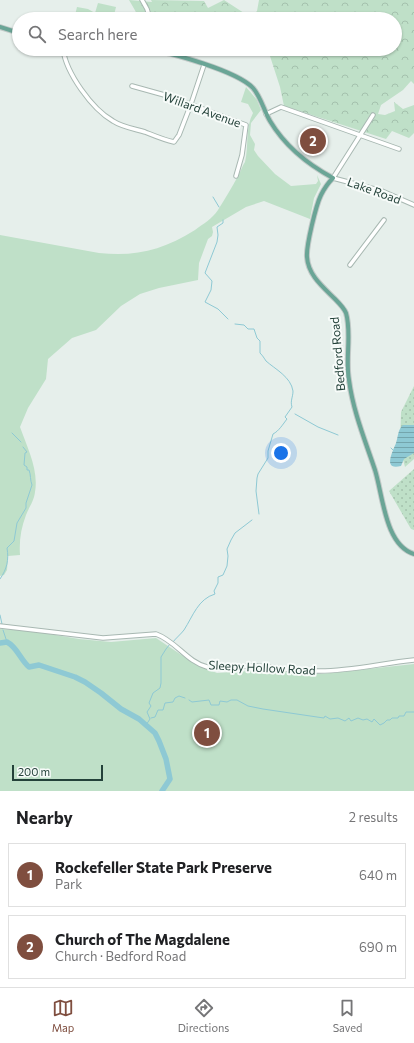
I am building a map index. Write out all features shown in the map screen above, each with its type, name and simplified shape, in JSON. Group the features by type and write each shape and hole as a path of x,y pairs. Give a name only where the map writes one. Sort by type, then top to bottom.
{"main road":[{"path":"0,27 12,31"},
{"path":"177,56 232,74 245,81 258,96 266,114 279,135 291,149 312,166 333,178"},
{"name":"Bedford Road","path":"333,178 324,188 318,201 307,247 307,262 315,279 341,306 346,314 348,335 347,359 353,402 380,490 389,529 403,549 414,554"}],"street":[{"path":"142,0 148,12"},
{"path":"64,56 72,76 80,88 104,116 117,123 172,142 174,142 179,135 204,65"},
{"name":"Willard Avenue","path":"132,86 168,96 246,125 242,155 236,176"},
{"path":"266,114 281,107 399,149"},
{"path":"333,178 373,115"},
{"name":"Lake Road","path":"333,178 382,191 414,205"},
{"path":"350,265 384,220"},
{"name":"Sleepy Hollow Road","path":"0,626 102,638 156,634 162,636 196,663 214,668 248,666 325,671 414,660"}],"green space":[{"path":"129,0 152,2 151,0 204,1 208,8 224,0 242,12 136,12"},
{"path":"259,0 414,0 414,84 411,81 403,90 381,105 378,114 385,115 395,111 394,102 403,109 414,105 414,133 409,138 392,131 386,139 284,106 280,87 270,56 402,56 402,12 256,12"},
{"path":"98,3 116,7 115,12 95,12"},
{"path":"77,7 88,9 93,12 76,12"},
{"path":"246,87 257,100 261,110 251,123 250,135 255,144 254,150 258,156 275,174 291,186 316,184 318,181 317,175 321,184 314,198 310,219 264,201 246,207 212,227 212,236 208,239 199,263 198,280 159,288 140,294 121,306 96,330 72,338 48,359 46,379 28,408 20,427 34,467 36,484 33,501 23,525 20,540 20,555 8,556 7,570 4,575 0,576 0,235 99,253 125,254 137,253 172,243 195,230 216,213 245,162 248,131 253,113 248,104 241,102"},
{"path":"414,386 414,459 405,467 400,448 401,412"},
{"path":"414,469 414,530 411,529 389,491"},
{"path":"0,629 32,631 79,639 111,642 156,638 195,664 217,673 262,670 321,674 414,664 414,791 0,791"}],"water":[{"path":"403,425 414,425 414,453 404,459 401,466 395,467 390,463 390,459 399,431"}],"waterway":[{"path":"213,197 219,207"},
{"path":"223,220 223,223 217,227 217,242 205,273 212,281 211,290 205,302 218,309 228,319"},
{"path":"235,324 244,325 248,329 254,329 257,338 260,341 260,353 266,361 286,377 292,386 293,391 291,403 292,407 285,417 287,419 273,434 268,451 268,458 258,474 256,491 259,514"},
{"path":"295,414 318,427 338,435"},
{"path":"12,433 21,442"},
{"path":"0,579 7,564 7,548 14,541 17,523 26,508 26,503 32,485 29,470 27,470 27,467 24,465 25,453 27,452 23,447"},
{"path":"173,642 184,630 200,604 209,596 215,594 214,591 218,583 218,577 223,575 227,566 227,549 231,540 235,533 252,520"},
{"path":"0,615 2,624"},
{"path":"3,630 7,642"},
{"path":"0,643 7,642 10,644 29,667 39,665 75,677 85,682 121,709 139,719 155,733 166,759 170,779 162,791"},
{"path":"146,725 150,719 147,712 151,706 149,703 153,693 160,688 161,657 170,644"},
{"path":"151,718 155,717 158,710 163,710 165,703 173,702 175,698 179,696 185,698"},
{"path":"189,700 192,702 209,700 211,705 219,705 220,701 227,702 237,700 248,706 324,718 325,716 330,719 338,718 345,721 349,718 351,721 358,718 363,720 367,719 372,722 374,719 380,725 392,718 404,716 406,712 414,712"}],"place":[{"name":"Church of The Magdalene","path":"313,141"},
{"name":"Rockefeller State Park Preserve","path":"207,733"}]}
